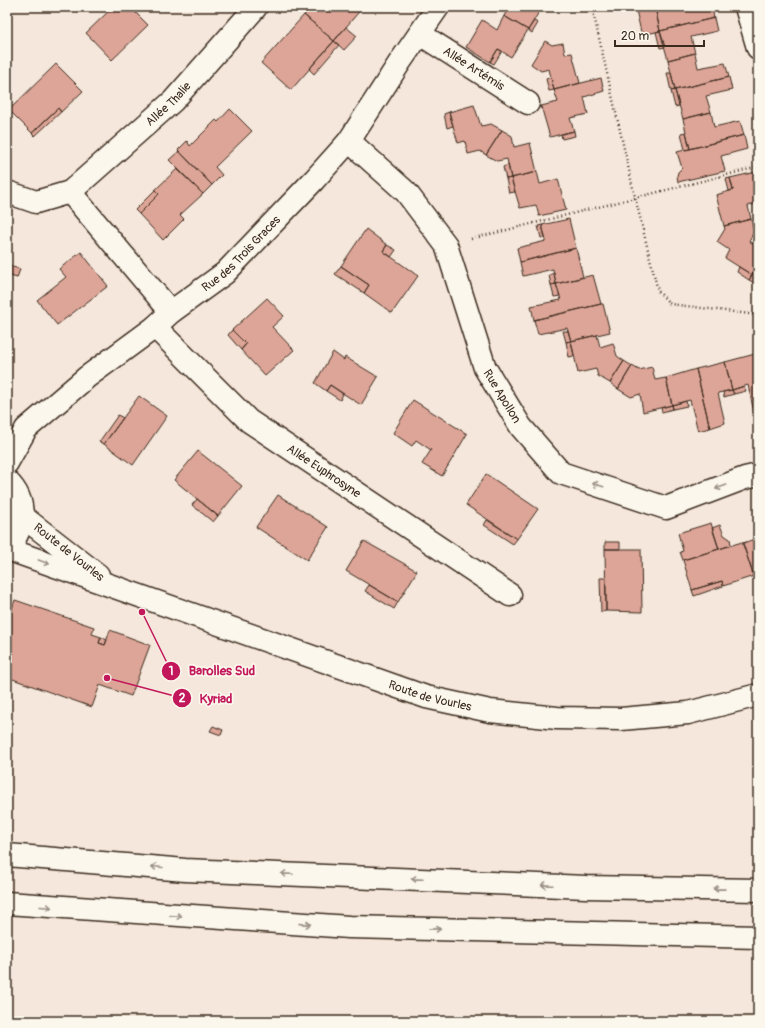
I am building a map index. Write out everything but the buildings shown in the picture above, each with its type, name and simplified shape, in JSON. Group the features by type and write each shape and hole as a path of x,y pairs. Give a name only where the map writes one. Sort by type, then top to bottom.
{"main road":[{"name":"Allée Thalie","path":"7,192 36,202 70,192 173,101 256,7"},
{"name":"Rue des Trois Graces","path":"7,463 26,429 87,377 155,327 171,312 225,273 314,180 349,141 438,7"},
{"path":"746,7 758,48"},
{"name":"Allée Artémis","path":"420,34 528,102"},
{"name":"Rue Apollon","path":"349,141 406,192 446,245 485,368 521,427 561,473 666,508 745,478 758,475"},
{"path":"70,192 171,312"},
{"name":"Allée Euphrosyne","path":"155,327 249,421 510,594"},
{"path":"7,481 12,486 20,500 22,516 20,528 15,539 7,549"},
{"name":"Route de Vourles","path":"22,516 115,588"},
{"name":"Route de Vourles","path":"7,549 426,697 490,711 557,718 621,719 688,713 758,694"},
{"path":"7,855 186,870 586,887 758,890"},
{"path":"7,903 349,927 758,937"}],"path":[{"path":"592,7 658,291 670,304 758,315"},
{"path":"446,245 758,167"}],"place":[{"name":"Barolles Sud","path":"142,612"},
{"name":"Kyriad","path":"107,678"}]}
